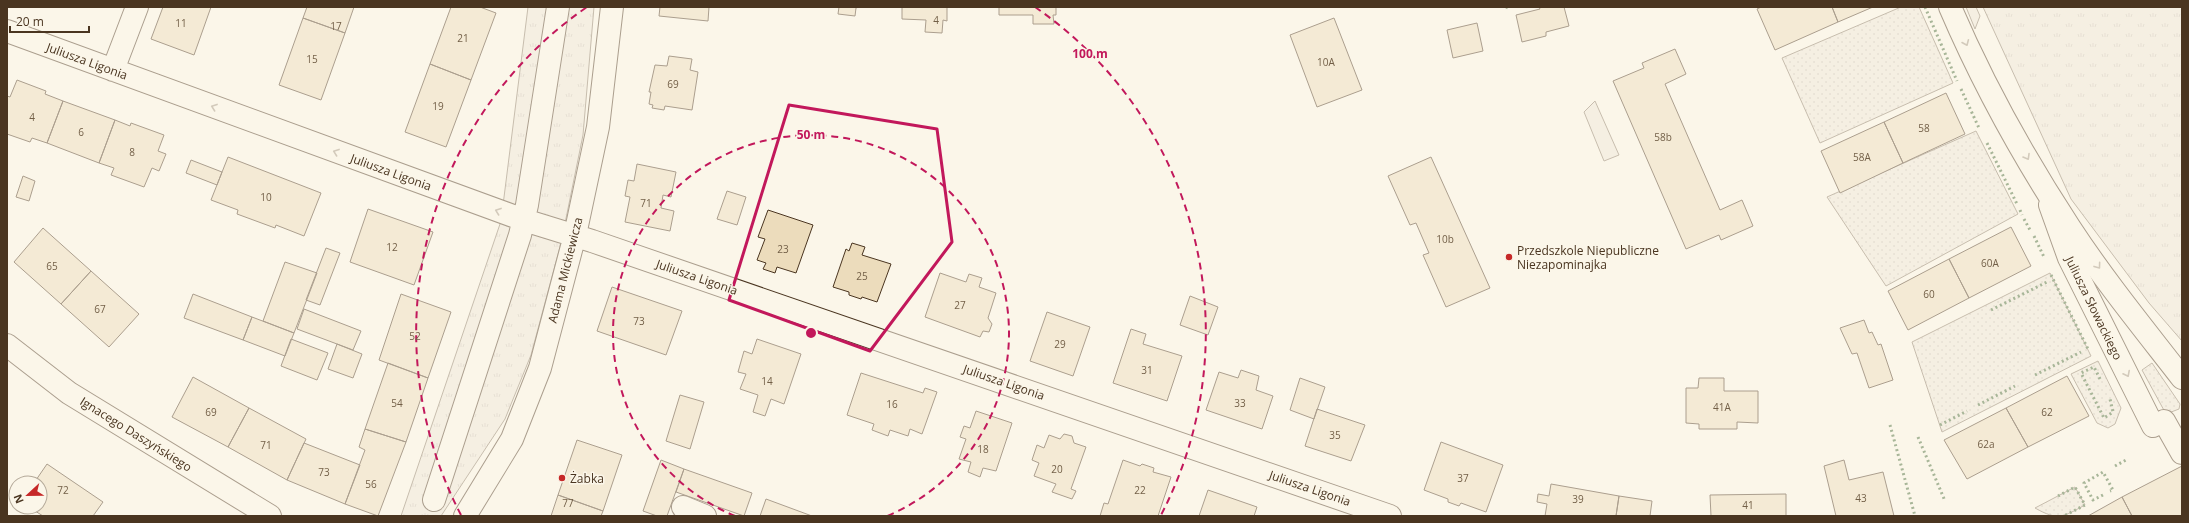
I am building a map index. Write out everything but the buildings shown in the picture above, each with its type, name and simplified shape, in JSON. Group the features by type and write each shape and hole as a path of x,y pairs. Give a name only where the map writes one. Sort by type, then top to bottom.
{"street":[{"path":"113,70 137,7"},
{"path":"434,500 524,220 558,7"},
{"name":"Adama Mickiewicza","path":"465,516 512,440 540,368 575,236 598,127 612,7"},
{"name":"Juliusza Słowackiego","path":"1950,7 1969,52 2007,123 2070,229 2182,378"},
{"name":"Juliusza Ligonia","path":"7,31 524,220 575,236 1390,516"},
{"name":"Juliusza Słowackiego","path":"2043,185 2069,258 2158,424 2182,453"},
{"name":"Ignacego Daszyńskiego","path":"7,345 69,393 270,516"},
{"path":"683,507 705,516"}],"highlighted area":[{"path":"789,105 937,129 952,242 870,351 729,300"}],"green space":[{"path":"528,7 594,7 583,135 561,243 531,355 505,419 441,516 401,516 501,221"},
{"path":"1901,7 1919,7 1953,83 1820,143 1782,58"},
{"path":"1983,7 2182,7 2182,341 2149,303 2071,199"},
{"path":"1976,131 2018,214 1886,286 1827,197"},
{"path":"2050,273 2091,356 1942,432 1912,342"},
{"path":"2098,361 2121,408 2115,424 2108,428 2097,423 2071,374"},
{"path":"2152,363 2180,404 2179,409 2166,414 2142,370"},
{"path":"2075,487 2085,505 2066,515 2049,515 2035,508"}],"shaded area":[{"path":"1966,7 1976,7 1980,16 1975,29"},
{"path":"1595,101 1619,155 1604,161 1584,112"}],"hedge":[{"path":"1506,7 1510,9"},
{"path":"1925,7 1957,81"},
{"path":"1961,89 1979,128"},
{"path":"1987,143 2017,204"},
{"path":"2020,210 2022,215"},
{"path":"2024,219 2030,230"},
{"path":"2034,236 2044,257"},
{"path":"2051,275 2088,349"},
{"path":"1991,310 2047,282"},
{"path":"2035,375 2081,352"},
{"path":"2100,379 2094,367 2081,373 2104,418 2113,412 2110,399"},
{"path":"1978,405 2015,386"},
{"path":"1940,425 1967,411"},
{"path":"1890,425 1915,516"},
{"path":"1918,437 1945,501"},
{"path":"2115,466 2126,460"},
{"path":"2103,495 2093,500 2084,483 2103,472 2113,490 2110,491"},
{"path":"2058,496 2075,487 2085,505 2064,516"}],"place":[{"name":"Przedszkole Niepubliczne Niezapominajka","path":"1509,257"},
{"name":"Żabka","path":"562,478"}]}
